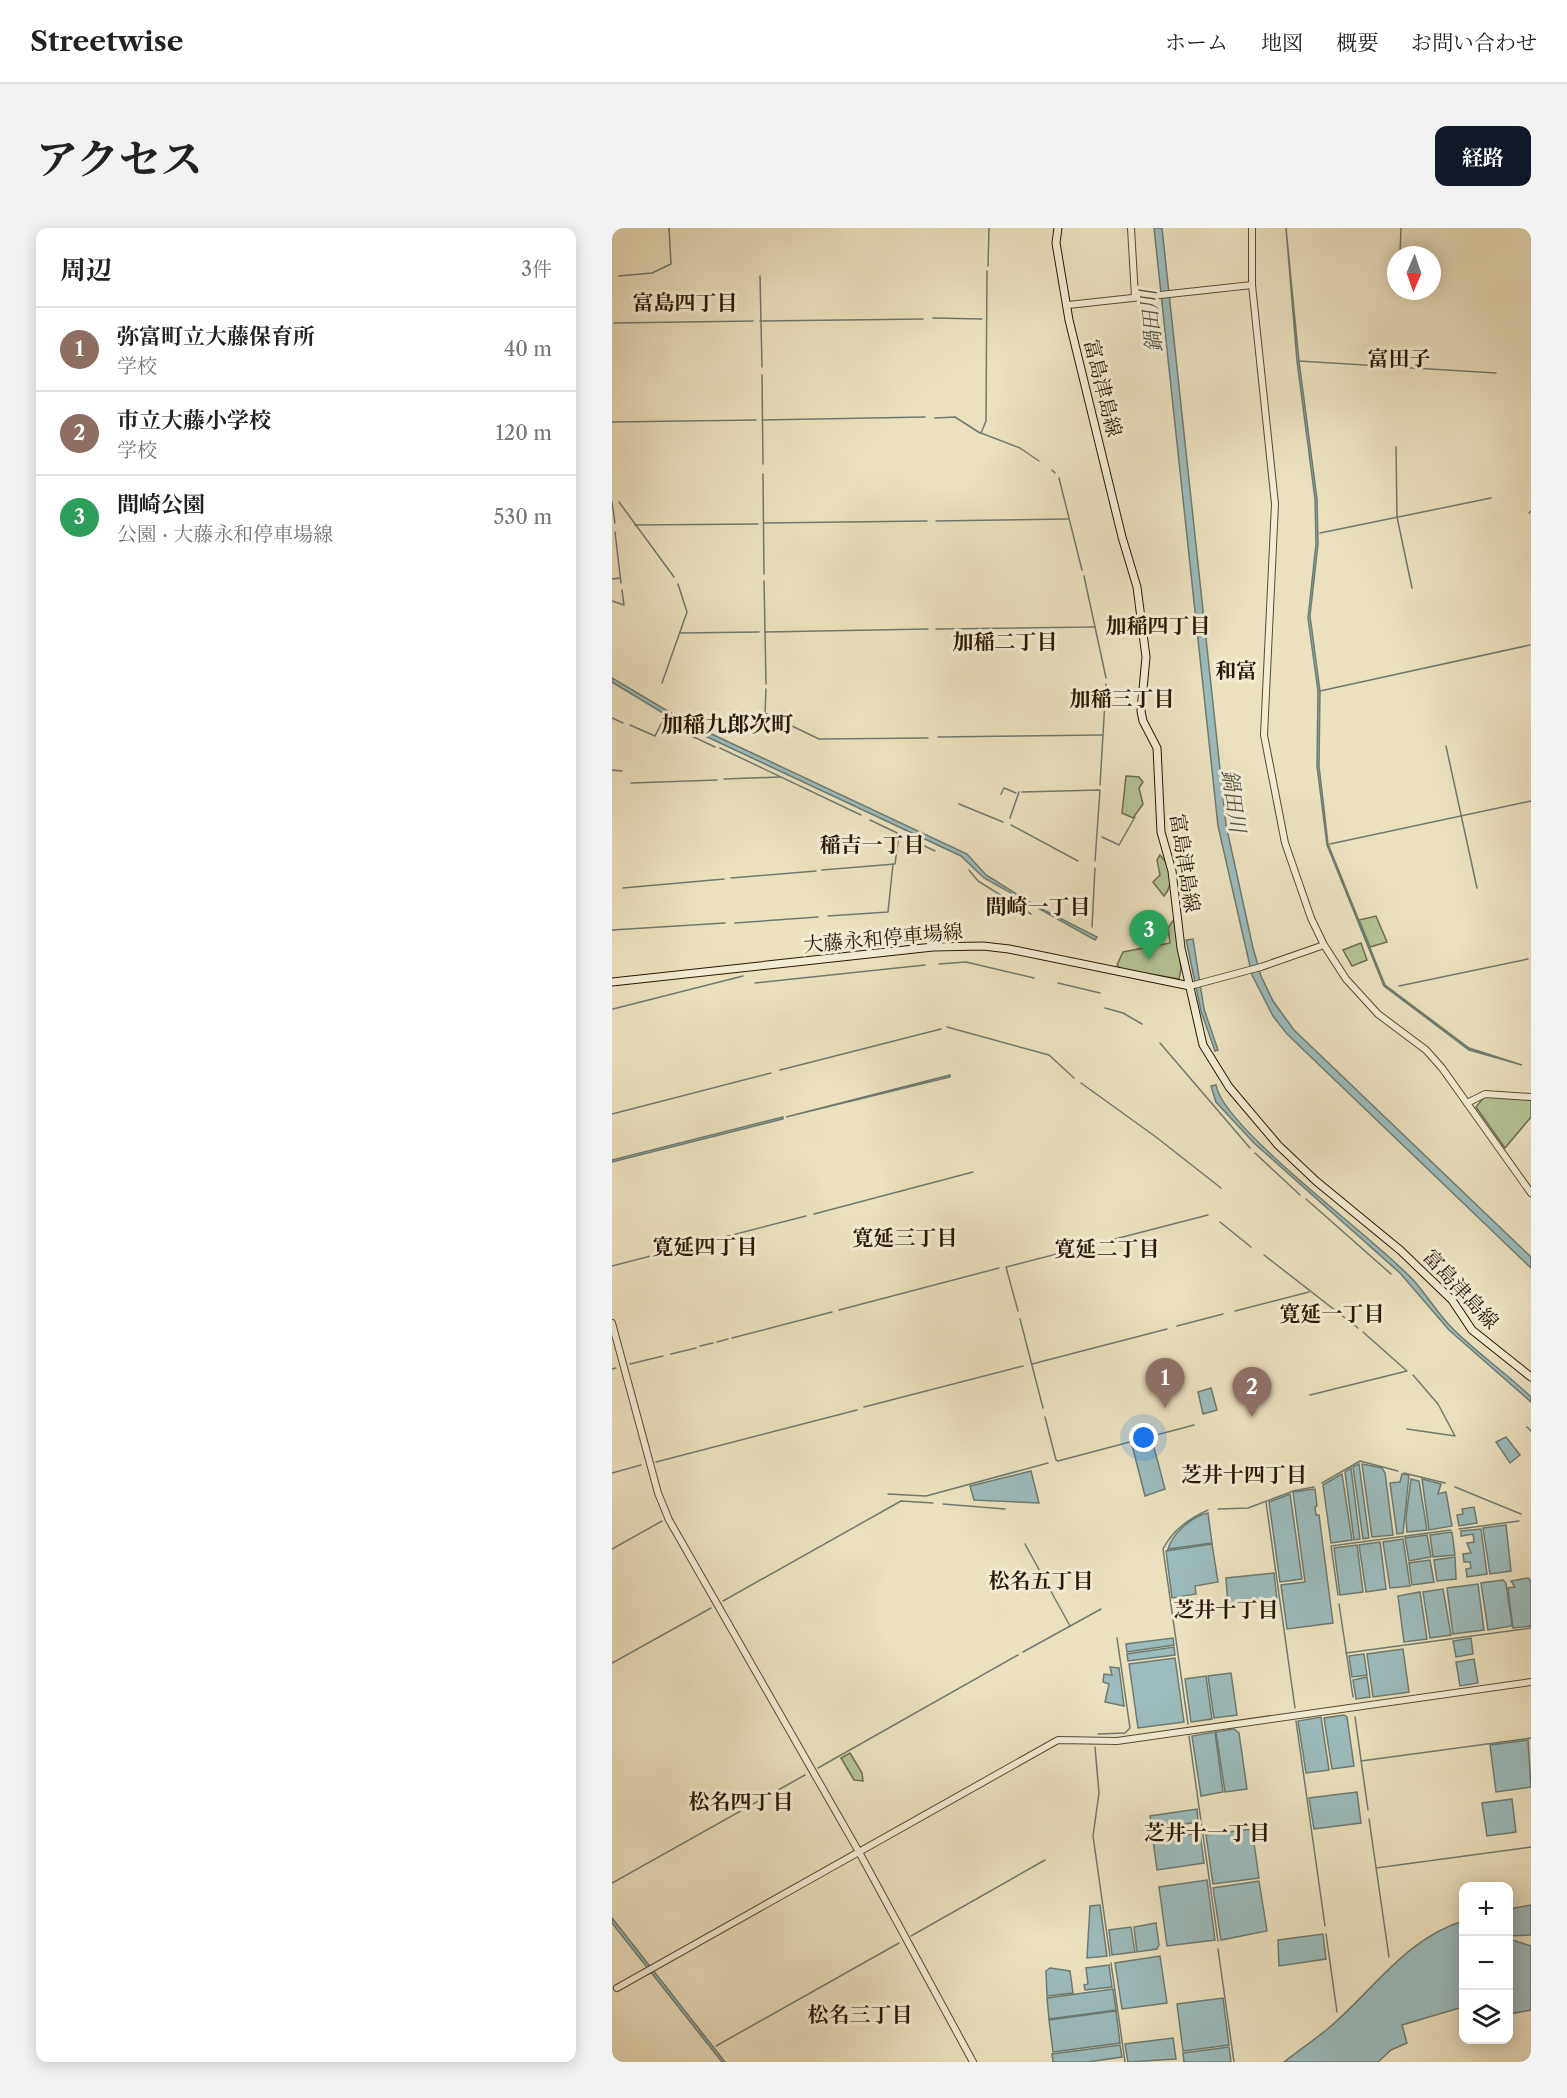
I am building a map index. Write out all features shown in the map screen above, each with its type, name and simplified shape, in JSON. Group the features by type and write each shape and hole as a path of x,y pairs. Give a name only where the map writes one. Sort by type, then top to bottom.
{"main road":[{"name":"富島津島線","path":"1058,228 1056,243 1068,305 1114,506 1138,594 1147,673 1141,711 1143,721 1156,748 1161,832 1172,871 1181,948 1195,985 1197,1025 1210,1060 1228,1087 1278,1145 1316,1181 1417,1266 1452,1300 1472,1330 1531,1377"},
{"name":"大藤永和停車場線","path":"612,982 933,947 983,946 1195,985"}],"street":[{"path":"1131,228 1135,297"},
{"path":"1252,228 1252,285 1275,504 1265,744 1285,843 1311,918 1324,945 1360,997 1425,1050 1467,1103 1531,1193"},
{"path":"1068,305 1252,285"},
{"path":"1195,985 1261,967 1324,945"},
{"path":"1467,1103 1485,1094 1531,1097"},
{"path":"612,1323 658,1493 669,1520 859,1852 973,2062"},
{"path":"617,1988 1058,1740 1117,1741 1531,1682"}],"green space":[{"path":"1126,776 1139,777 1143,782 1139,788 1143,804 1133,818 1122,813"},
{"path":"1160,855 1170,875 1169,886 1164,896 1153,882 1160,875 1157,860"},
{"path":"1376,916 1387,942 1370,947 1359,920"},
{"path":"1175,918 1181,969 1179,979 1121,969 1117,965 1123,952 1170,943 1168,928"},
{"path":"1361,943 1367,960 1352,966 1343,950"},
{"path":"1485,1096 1531,1100 1531,1117 1505,1148 1476,1107"},
{"path":"850,1753 862,1773 863,1781 854,1780 841,1758"}],"water":[{"path":"1154,228 1162,228 1226,825 1261,976 1273,1001 1294,1030 1531,1257 1531,1268 1287,1034 1273,1016 1252,975 1218,826"},
{"path":"1286,228 1299,361 1317,499 1318,544 1310,616 1320,691 1319,766 1328,844 1385,985 1469,1048 1522,1065 1469,1050 1384,986 1327,845 1317,766 1318,691 1308,618 1316,544 1315,499 1297,361"},
{"path":"612,678 686,722 967,854 986,875 1036,906 1097,937 1095,940 984,878 961,856 686,727 612,682"},
{"path":"1193,939 1204,1009 1218,1050 1215,1051 1201,1011 1186,940"},
{"path":"950,1075 950,1077 786,1117"},
{"path":"1216,1085 1225,1104 1245,1129 1415,1282 1452,1328 1531,1397 1531,1402 1449,1330 1400,1273 1254,1143 1216,1102 1211,1086"},
{"path":"783,1117 783,1119 612,1162 612,1160"},
{"path":"1211,1388 1217,1410 1203,1414 1198,1392"},
{"path":"1506,1437 1520,1455 1510,1463 1496,1442"},
{"path":"1152,1440 1165,1489 1145,1496 1132,1445"},
{"path":"1359,1464 1369,1538 1363,1539 1353,1467"},
{"path":"1362,1464 1382,1468 1385,1473 1393,1535 1372,1537"},
{"path":"1351,1468 1360,1539 1354,1540 1345,1472"},
{"path":"1031,1471 1039,1503 974,1500 970,1486"},
{"path":"1342,1474 1352,1540 1331,1543 1323,1485"},
{"path":"1402,1474 1409,1475 1403,1533 1397,1534 1390,1483 1400,1482"},
{"path":"1411,1479 1419,1481 1427,1530 1407,1532 1406,1517"},
{"path":"1422,1479 1441,1484 1438,1494 1446,1492 1452,1526 1429,1530"},
{"path":"1315,1489 1316,1515 1319,1515 1333,1623 1287,1629 1281,1585 1305,1582 1293,1492"},
{"path":"1290,1494 1302,1579 1280,1582 1269,1502"},
{"path":"1474,1507 1477,1523 1459,1526 1457,1515 1463,1514 1462,1509"},
{"path":"1208,1513 1212,1543 1168,1549 1174,1537 1184,1526"},
{"path":"1506,1525 1511,1571 1490,1574 1483,1528"},
{"path":"1481,1529 1487,1574 1467,1577 1466,1569 1471,1568 1470,1562 1464,1562 1463,1554 1471,1553 1467,1543 1474,1542 1473,1534 1461,1536 1461,1531"},
{"path":"1452,1532 1455,1555 1433,1557 1430,1535"},
{"path":"1427,1535 1431,1557 1409,1561 1405,1538"},
{"path":"1403,1539 1410,1586 1390,1588 1383,1542"},
{"path":"1380,1542 1386,1589 1366,1592 1359,1545"},
{"path":"1212,1544 1218,1582 1195,1586 1196,1594 1172,1598 1166,1551"},
{"path":"1357,1545 1363,1592 1340,1595 1334,1548"},
{"path":"1455,1557 1456,1579 1437,1581 1434,1560"},
{"path":"1430,1560 1434,1582 1412,1585 1409,1563"},
{"path":"1274,1573 1277,1599 1228,1605 1226,1578"},
{"path":"1528,1578 1531,1581 1531,1626 1513,1628 1508,1588 1515,1587 1511,1581"},
{"path":"1503,1580 1506,1583 1512,1626 1488,1630 1481,1583"},
{"path":"1478,1584 1484,1630 1453,1634 1447,1588"},
{"path":"1443,1589 1451,1635 1430,1638 1423,1592"},
{"path":"1420,1592 1427,1639 1404,1642 1398,1596"},
{"path":"1173,1638 1174,1645 1127,1652 1126,1644"},
{"path":"1471,1638 1473,1654 1456,1657 1453,1641"},
{"path":"1174,1647 1175,1655 1128,1661 1127,1654"},
{"path":"1403,1649 1409,1692 1373,1697 1367,1654"},
{"path":"1364,1654 1367,1675 1352,1677 1349,1656"},
{"path":"1175,1658 1184,1722 1138,1728 1129,1664"},
{"path":"1474,1659 1478,1683 1460,1686 1456,1662"},
{"path":"1110,1667 1119,1668 1124,1706 1105,1702 1109,1684 1103,1682 1104,1674 1112,1675"},
{"path":"1231,1673 1237,1715 1214,1718 1208,1676"},
{"path":"1206,1676 1212,1719 1191,1722 1185,1679"},
{"path":"1367,1677 1370,1697 1356,1699 1353,1680"},
{"path":"1344,1715 1347,1717 1354,1766 1332,1769 1324,1718"},
{"path":"1321,1717 1329,1770 1306,1773 1298,1721"},
{"path":"1234,1729 1239,1733 1247,1789 1225,1792 1216,1732"},
{"path":"1215,1732 1223,1792 1201,1796 1192,1736"},
{"path":"1528,1740 1531,1787 1496,1792 1490,1745"},
{"path":"1357,1792 1361,1823 1314,1829 1309,1798"},
{"path":"1512,1799 1516,1832 1487,1836 1482,1803"},
{"path":"1197,1809 1198,1822 1152,1829 1150,1816"},
{"path":"1252,1829 1259,1878 1213,1884 1206,1835"},
{"path":"1200,1833 1204,1863 1157,1870 1153,1840"},
{"path":"1207,1880 1215,1940 1167,1946 1159,1887"},
{"path":"1259,1881 1267,1931 1221,1940 1213,1888"},
{"path":"1100,1905 1107,1956 1087,1958 1090,1906"},
{"path":"1531,1905 1531,1935 1513,1936 1513,1908"},
{"path":"612,1918 725,2062 722,2062 612,1923"},
{"path":"1156,1923 1159,1945 1157,1949 1137,1952 1134,1927"},
{"path":"1459,1923 1459,2008 1402,2025 1407,2043 1391,2050 1378,2062 1284,2062 1331,2026 1408,1952 1443,1929"},
{"path":"1131,1927 1135,1952 1112,1955 1109,1930"},
{"path":"1323,1934 1326,1959 1279,1966 1278,1940"},
{"path":"1513,1940 1531,1946 1531,2010 1513,2013"},
{"path":"1160,1956 1167,2003 1122,2009 1115,1963"},
{"path":"1109,1965 1112,1987 1085,1990 1084,1985 1088,1984 1086,1968"},
{"path":"1050,1968 1070,1971 1073,1993 1047,1996 1046,1971"},
{"path":"1113,1989 1116,2010 1049,2019 1047,1998"},
{"path":"1223,1998 1229,2045 1183,2051 1177,2004"},
{"path":"1116,2011 1120,2043 1053,2052 1049,2020"},
{"path":"1173,2038 1176,2059 1128,2062 1125,2044"},
{"path":"1120,2045 1122,2057 1088,2062 1053,2062 1052,2054"},
{"path":"1229,2047 1231,2062 1184,2062 1183,2053"}],"waterway":[{"path":"619,276 652,273 671,264 669,228"},
{"path":"988,266 989,228"},
{"path":"1400,246 1401,228"},
{"path":"987,271 986,421 981,433 1020,448 1039,461"},
{"path":"760,276 762,367"},
{"path":"933,318 982,319"},
{"path":"760,321 923,319"},
{"path":"614,323 753,321"},
{"path":"1299,361 1496,373"},
{"path":"762,375 763,464"},
{"path":"762,420 925,417"},
{"path":"935,418 955,417 980,433"},
{"path":"612,422 756,420"},
{"path":"1396,447 1397,517 1412,588"},
{"path":"1052,470 1055,473"},
{"path":"763,474 764,574"},
{"path":"1059,478 1082,570"},
{"path":"1320,533 1491,498"},
{"path":"612,502 615,523"},
{"path":"619,502 674,577"},
{"path":"936,521 1068,519"},
{"path":"764,523 927,521"},
{"path":"635,525 758,524"},
{"path":"615,532 621,583"},
{"path":"1084,576 1106,678"},
{"path":"612,579 620,578"},
{"path":"764,581 766,684"},
{"path":"662,683 687,612 678,584"},
{"path":"612,601 624,605 622,590"},
{"path":"936,629 1095,627"},
{"path":"765,632 928,629"},
{"path":"680,633 759,632"},
{"path":"1320,691 1530,645"},
{"path":"1100,785 1106,684"},
{"path":"766,689 765,713 819,739 928,738"},
{"path":"612,718 623,723"},
{"path":"630,725 655,736 662,722 715,747"},
{"path":"938,737 1103,735"},
{"path":"1446,746 1477,888"},
{"path":"720,748 861,815"},
{"path":"612,770 622,771"},
{"path":"724,779 780,777"},
{"path":"631,783 717,780"},
{"path":"1001,794 1004,788 1016,793"},
{"path":"1022,792 1100,790 1095,861"},
{"path":"1010,818 1019,792"},
{"path":"1330,844 1531,801"},
{"path":"959,804 1003,822"},
{"path":"1102,837 1119,845 1135,817"},
{"path":"870,820 935,851"},
{"path":"1011,825 1078,861"},
{"path":"822,870 895,864 899,835"},
{"path":"828,916 888,912 893,864"},
{"path":"1092,927 1095,868"},
{"path":"969,870 978,881 1031,914"},
{"path":"731,878 816,871"},
{"path":"623,888 724,879"},
{"path":"735,923 818,917"},
{"path":"612,930 725,923"},
{"path":"1399,986 1528,959"},
{"path":"939,964 966,962 1034,978"},
{"path":"755,983 925,965"},
{"path":"613,1009 743,976"},
{"path":"1058,983 1100,993"},
{"path":"1105,1008 1123,1013 1142,1024"},
{"path":"947,1027 1049,1055 1074,1078"},
{"path":"780,1070 941,1029"},
{"path":"1160,1043 1250,1148"},
{"path":"612,1114 771,1073"},
{"path":"1081,1083 1221,1188"},
{"path":"1255,1153 1300,1195"},
{"path":"814,1214 973,1172"},
{"path":"1306,1199 1391,1274"},
{"path":"1018,1311 1006,1267 1208,1215"},
{"path":"612,1266 806,1216"},
{"path":"1220,1222 1251,1247"},
{"path":"1264,1255 1358,1328"},
{"path":"839,1310 999,1268"},
{"path":"1235,1311 1309,1292"},
{"path":"732,1338 832,1312"},
{"path":"1177,1326 1223,1314"},
{"path":"1020,1319 1043,1408"},
{"path":"1032,1364 1167,1329"},
{"path":"1310,1395 1407,1371 1363,1332"},
{"path":"717,1342 728,1339"},
{"path":"700,1346 713,1343"},
{"path":"671,1354 696,1348"},
{"path":"630,1364 663,1356"},
{"path":"864,1407 1023,1366"},
{"path":"612,1369 616,1368"},
{"path":"1407,1429 1455,1436 1438,1404 1413,1375"},
{"path":"656,1462 857,1410"},
{"path":"1045,1417 1058,1461 1194,1425"},
{"path":"1527,1427 1531,1431"},
{"path":"1322,1483 1360,1461 1398,1471"},
{"path":"888,1494 926,1496 1048,1463"},
{"path":"612,1473 641,1465"},
{"path":"1404,1473 1445,1483"},
{"path":"1218,1509 1248,1508 1293,1491 1314,1487"},
{"path":"1455,1487 1521,1514"},
{"path":"723,1601 901,1501 933,1503"},
{"path":"1266,1502 1295,1708"},
{"path":"943,1504 1005,1509"},
{"path":"1188,1724 1163,1549 1171,1536 1182,1526 1208,1510"},
{"path":"612,1549 662,1521"},
{"path":"1459,1529 1519,1521"},
{"path":"1338,1595 1331,1546 1451,1530"},
{"path":"1025,1544 1070,1626"},
{"path":"1339,1604 1353,1697"},
{"path":"612,1663 711,1608"},
{"path":"1023,1652 1101,1609"},
{"path":"1346,1653 1531,1628"},
{"path":"1098,1734 1125,1733 1130,1728 1117,1638"},
{"path":"818,1768 1018,1655"},
{"path":"1355,1717 1368,1810"},
{"path":"1296,1721 1325,1926"},
{"path":"1189,1736 1218,1941"},
{"path":"1361,1761 1531,1738"},
{"path":"1095,1747 1099,1793 1093,1836 1110,1956"},
{"path":"612,1883 805,1775"},
{"path":"1369,1819 1389,1957"},
{"path":"1376,1868 1531,1847"},
{"path":"911,1936 1045,1860"},
{"path":"1326,1934 1337,2012"},
{"path":"716,2046 899,1943"},
{"path":"1218,1949 1234,2062"},
{"path":"1111,1963 1125,2062"}],"place":[{"name":"間崎公園","path":"1149,960"},
{"name":"弥富町立大藤保育所","path":"1165,1408"},
{"name":"市立大藤小学校","path":"1252,1417"}],"district":[{"name":"富島四丁目","path":"685,302"},
{"name":"富田子","path":"1399,358"},
{"name":"加稲四丁目","path":"1158,625"},
{"name":"加稲二丁目","path":"1005,641"},
{"name":"和富","path":"1236,670"},
{"name":"加稲三丁目","path":"1122,698"},
{"name":"加稲九郎次町","path":"727,724"},
{"name":"稲吉一丁目","path":"872,844"},
{"name":"間崎一丁目","path":"1038,906"},
{"name":"寛延三丁目","path":"905,1237"},
{"name":"寛延四丁目","path":"705,1246"},
{"name":"寛延二丁目","path":"1107,1248"},
{"name":"寛延一丁目","path":"1332,1313"},
{"name":"芝井十四丁目","path":"1244,1474"},
{"name":"松名五丁目","path":"1041,1580"},
{"name":"芝井十丁目","path":"1226,1609"},
{"name":"松名四丁目","path":"741,1801"},
{"name":"芝井十一丁目","path":"1207,1832"},
{"name":"松名三丁目","path":"860,2014"}],"water label":[{"name":"鍋田川","path":"1151,321"},
{"name":"鍋田川","path":"1234,801"}]}
